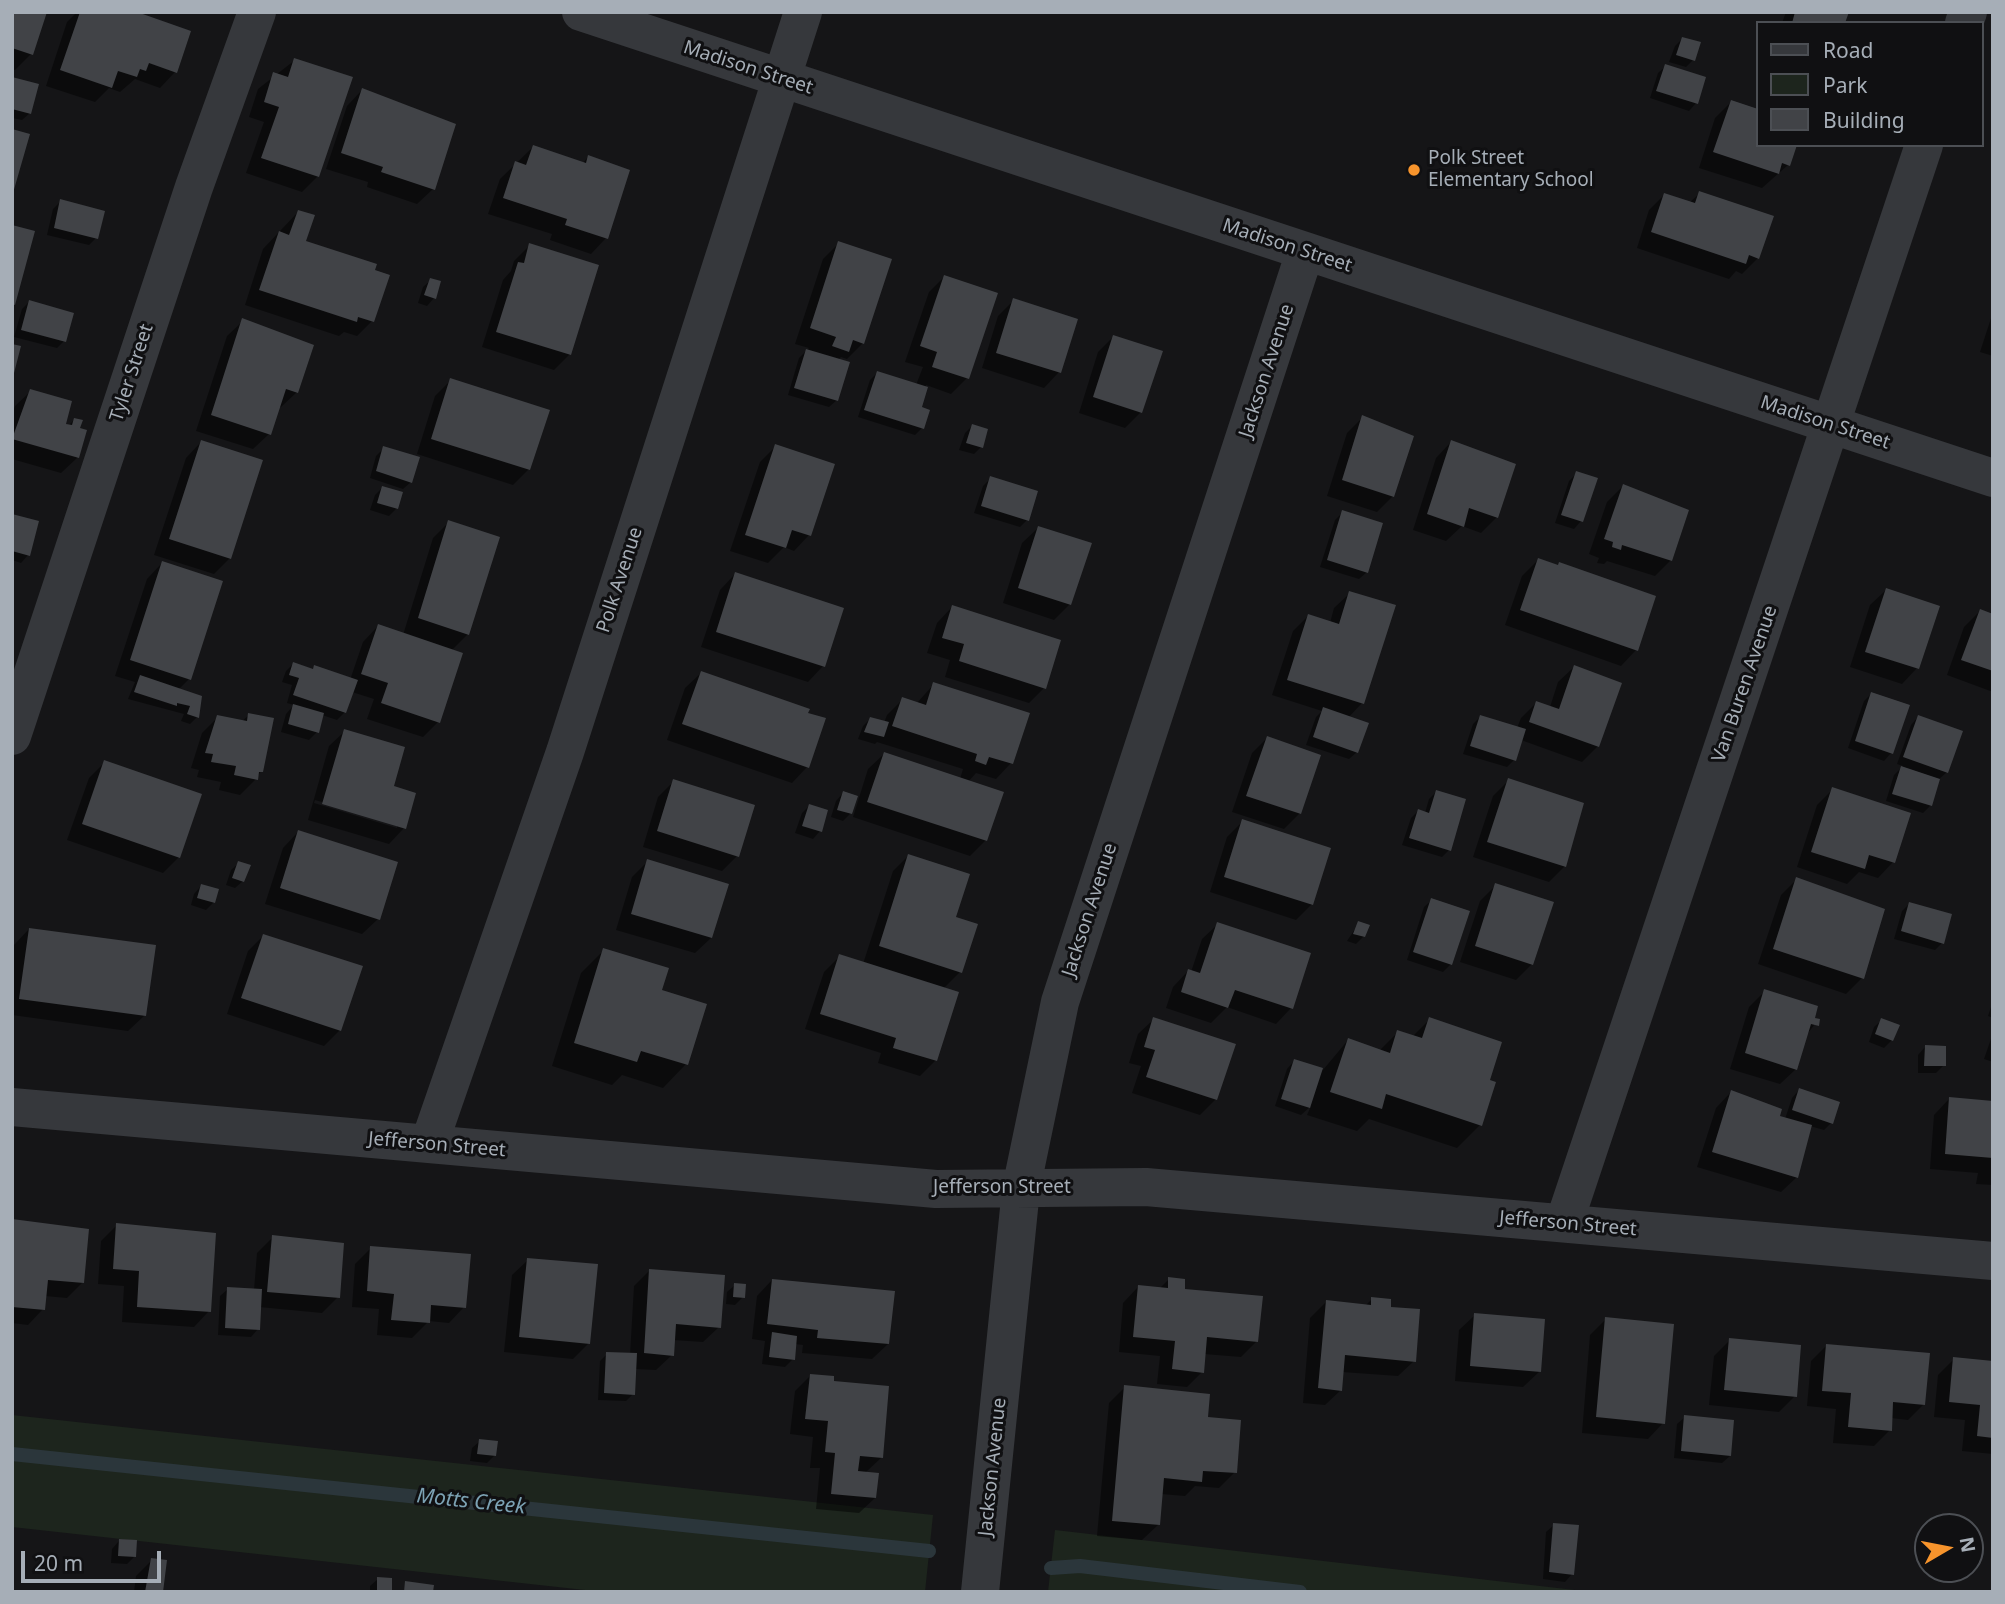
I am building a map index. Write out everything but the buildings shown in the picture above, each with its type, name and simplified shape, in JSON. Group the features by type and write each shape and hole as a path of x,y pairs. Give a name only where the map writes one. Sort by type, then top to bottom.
{"street":[{"name":"Tyler Street","path":"12,736 194,187 257,12"},
{"name":"Madison Street","path":"581,12 1993,478"},
{"name":"Polk Avenue","path":"429,1144 565,752 803,12"},
{"name":"Van Buren Avenue","path":"1564,1223 1923,147"},
{"name":"Jackson Avenue","path":"980,1592 1021,1189 1060,1002 1306,252"},
{"name":"Jefferson Street","path":"12,1107 936,1189 1146,1187 1993,1261"}],"green space":[{"path":"12,1415 933,1515 925,1592 603,1592 12,1527"},
{"path":"1055,1530 1592,1592 1048,1592"}],"waterway":[{"name":"Motts Creek","path":"12,1454 929,1551"},
{"name":"Motts Creek","path":"1051,1568 1080,1566 1300,1592"}],"place":[{"name":"Polk Street Elementary School","path":"1414,170"}]}
